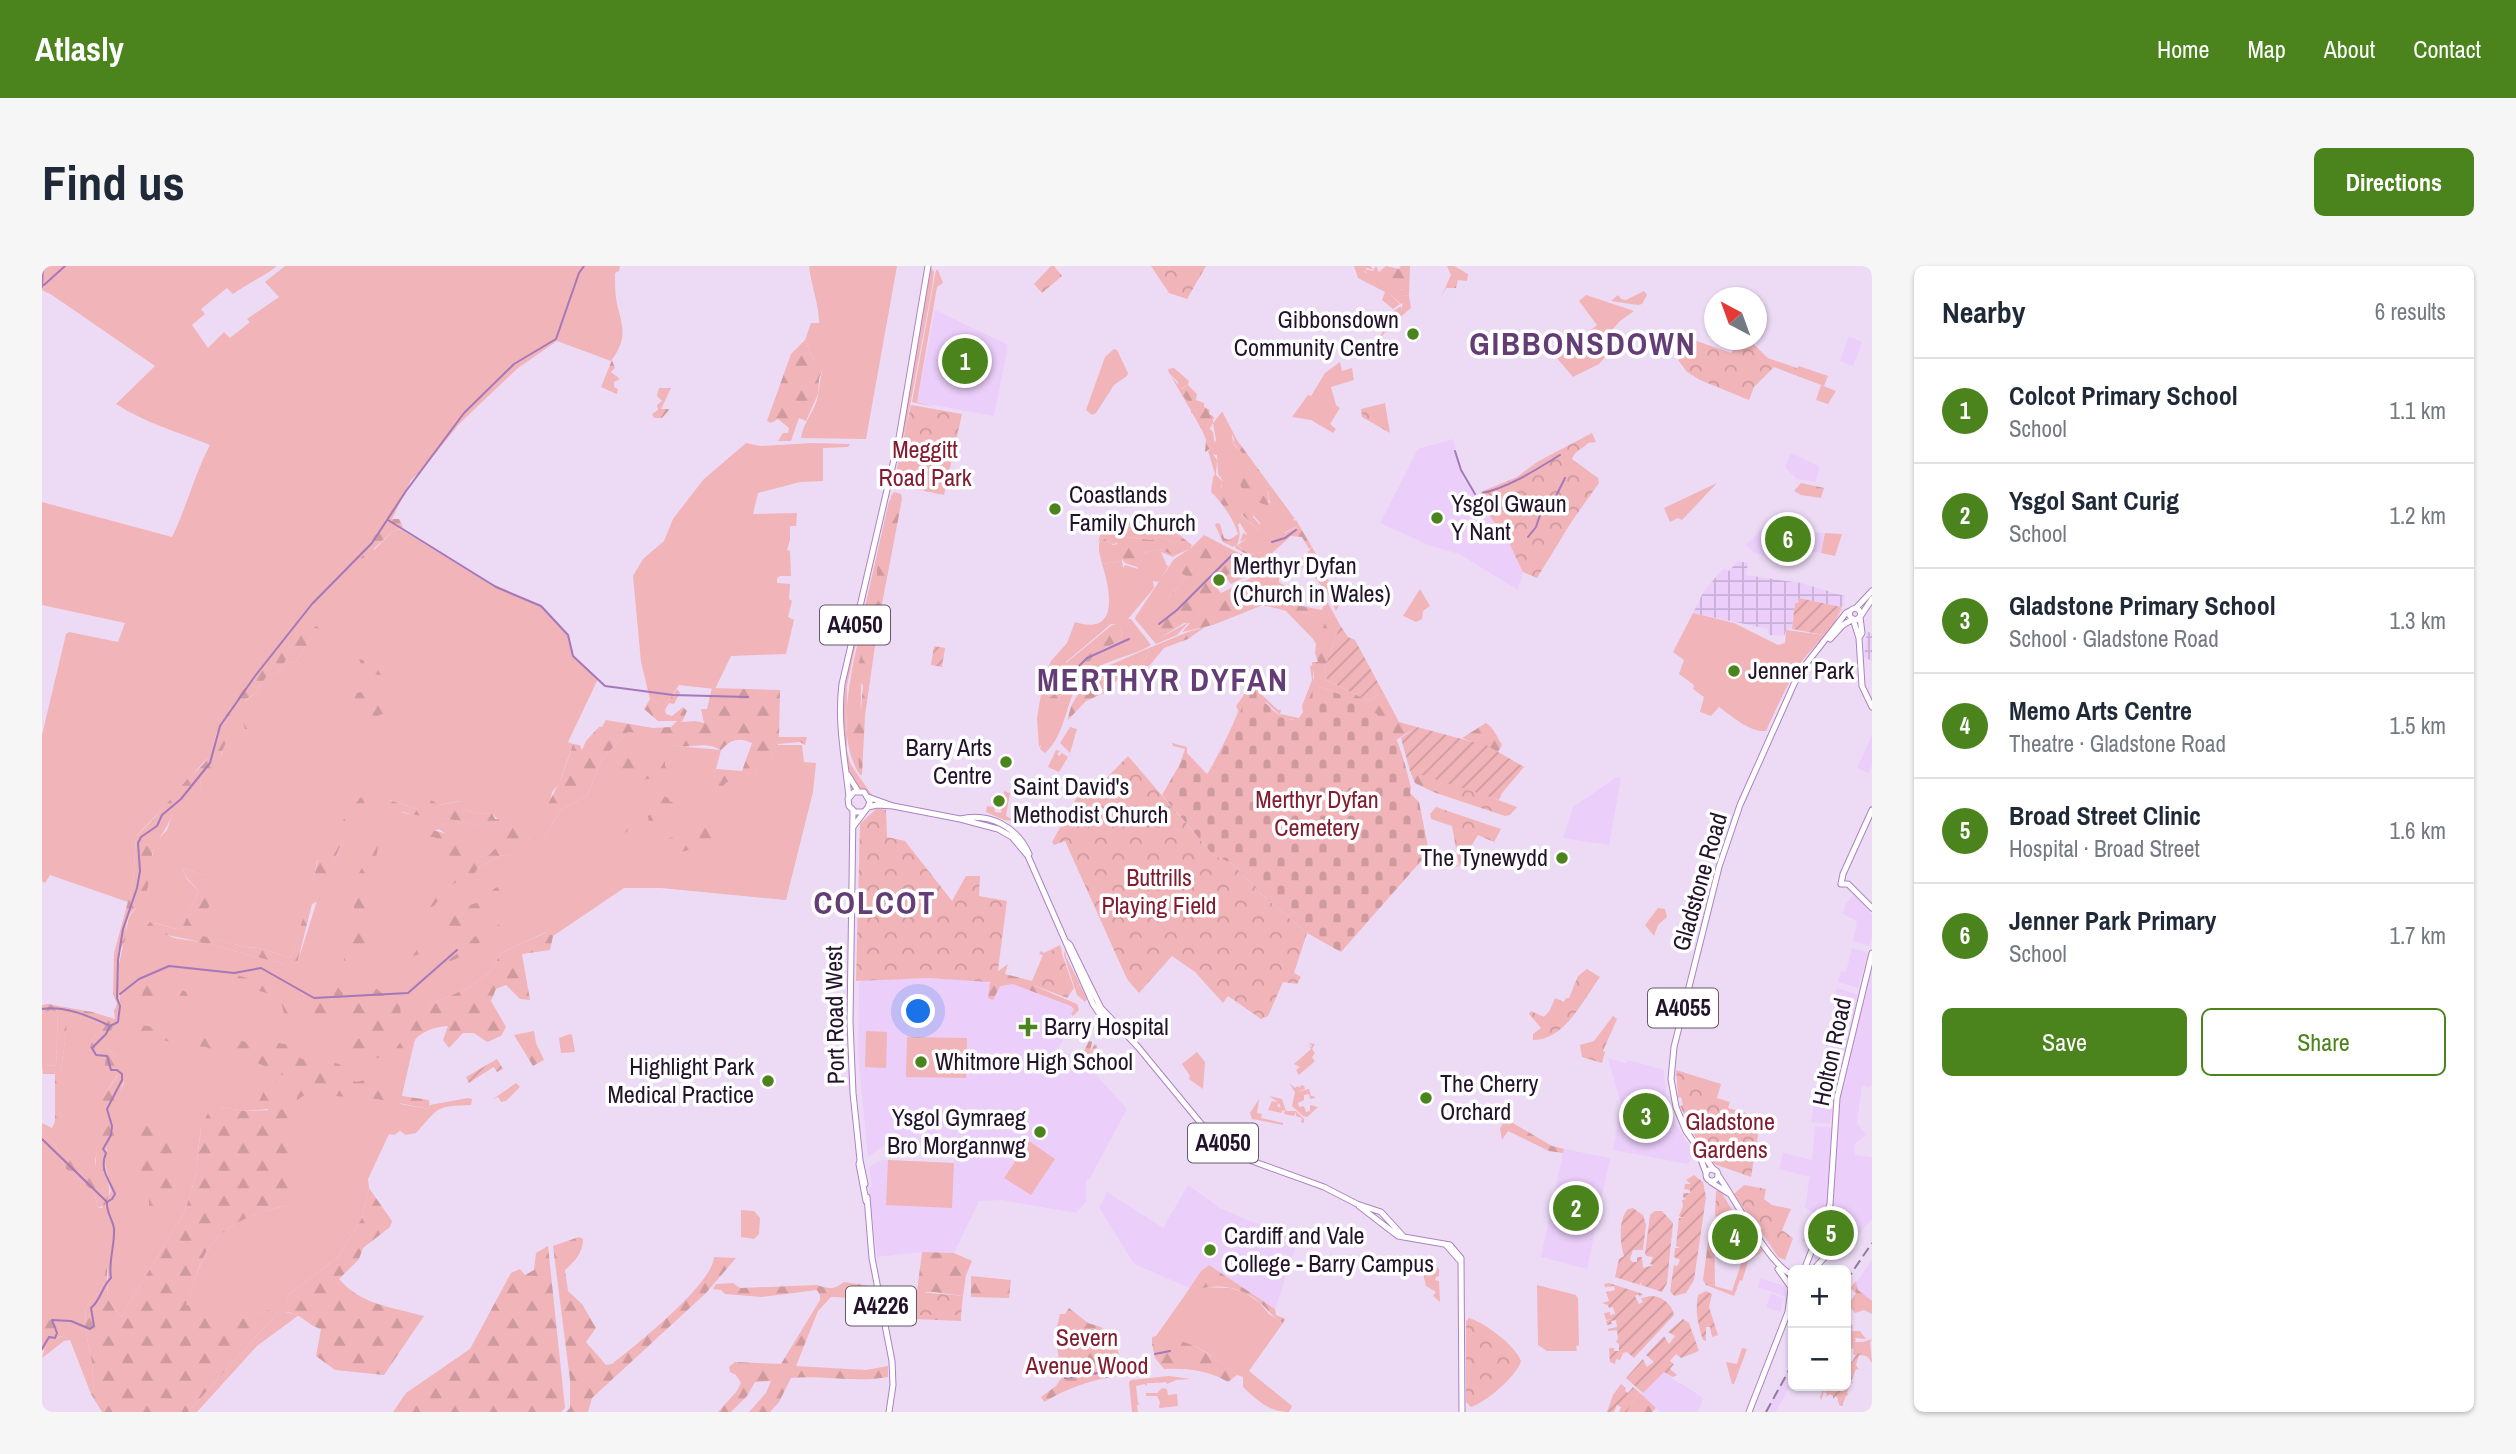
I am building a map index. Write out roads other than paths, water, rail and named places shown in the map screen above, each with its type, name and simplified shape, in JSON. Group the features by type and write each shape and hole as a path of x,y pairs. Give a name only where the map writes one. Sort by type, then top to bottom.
{"main road":[{"name":"A4050","path":"928,266 898,439 843,678 840,717 848,804 853,811 866,810 877,805 893,806 960,819 989,820 1007,826 1021,838 1030,854 1028,856 1095,1009 1138,1047 1191,1114 1232,1150 1260,1165 1331,1189 1357,1204 1382,1213 1404,1237"},
{"name":"Gladstone Road","path":"1728,1193 1728,1189 1684,1127 1671,1086 1671,1062 1719,867 1740,805 1791,690 1806,664 1846,613 1853,610 1872,591"},
{"name":"Gladstone Road","path":"1826,641 1857,618 1872,599"},
{"path":"1857,618 1850,615 1853,610 1860,611 1857,618 1861,681 1872,707"},
{"name":"A4050","path":"845,766 851,783 858,791 893,806"},
{"path":"849,797 858,791"},
{"path":"853,827 866,810 868,797"},
{"path":"1872,810 1841,884 1847,884 1872,908"},
{"name":"Port Road West","path":"853,811 850,1022 853,1093 859,1168 866,1201 872,1258 892,1361 893,1385 889,1412"},
{"name":"Holton Road","path":"1806,1265 1831,1200 1837,1098 1872,954"},
{"name":"Gladstone Road","path":"1696,1146 1706,1174"},
{"path":"1709,1170 1716,1173 1715,1181 1706,1178 1706,1174 1709,1170"},
{"name":"Gladstone Road","path":"1711,1181 1728,1193 1788,1283"},
{"name":"A4050","path":"1357,1204 1394,1234 1447,1245 1461,1262 1462,1412"},
{"path":"1378,1212 1374,1215 1376,1220 1381,1221 1384,1217"},
{"path":"1818,1238 1824,1258 1818,1265"},
{"path":"1812,1254 1816,1250 1822,1251"},
{"name":"Gladstone Road","path":"1770,1254 1788,1273"},
{"path":"1749,1412 1788,1312"}],"waterway":[{"path":"42,287 43,266"},
{"path":"44,285 65,266"},
{"path":"107,1202 115,1194 104,1164 106,1153 103,1149 111,1135 112,1126 107,1109 122,1080 122,1074 111,1070 107,1056 96,1055 92,1048 110,1026 118,1022 118,960 123,929 137,888 140,871 138,843 141,837 157,826 162,815 181,799 210,763 220,726 255,676 312,604 372,543 406,491 464,413 514,364 556,339 579,273 584,266"},
{"path":"1455,451 1461,470 1475,494"},
{"path":"1483,493 1514,482 1560,455"},
{"path":"1528,537 1536,527 1542,509 1556,496 1565,478"},
{"path":"388,520 496,587 541,606 568,635 573,656 605,686 673,695 748,697"},
{"path":"1272,542 1285,538 1296,530"},
{"path":"1159,624 1177,610 1232,555"},
{"path":"1078,667 1087,658 1129,639"},
{"path":"120,994 139,979 169,966 234,973 261,968 314,998 408,993 457,950"},
{"path":"42,1009 67,1010 108,1025"},
{"path":"42,1139 107,1202 114,1235 111,1278 91,1308 94,1326 90,1329 71,1321 52,1320 57,1333 55,1338 49,1337 42,1349"},
{"path":"1155,1354 1170,1351"},
{"path":"1065,1378 1118,1370"}],"railway":[{"path":"1851,1274 1872,1243"},
{"path":"1766,1412 1788,1372"}],"place":[{"name":"Gibbonsdown Community Centre","path":"1413,334"},
{"name":"Colcot Primary School","path":"965,361"},
{"name":"Coastlands Family Church","path":"1055,509"},
{"name":"Ysgol Gwaun Y Nant","path":"1437,518"},
{"name":"Jenner Park Primary","path":"1788,539"},
{"name":"Merthyr Dyfan (Church in Wales)","path":"1219,580"},
{"name":"Jenner Park","path":"1734,671"},
{"name":"Barry Arts Centre","path":"1006,762"},
{"name":"Saint David's Methodist Church","path":"999,801"},
{"name":"The Tynewydd","path":"1562,858"},
{"name":"Barry Hospital","path":"1028,1027"},
{"name":"Whitmore High School","path":"921,1062"},
{"name":"Highlight Park Medical Practice","path":"768,1081"},
{"name":"The Cherry Orchard","path":"1426,1098"},
{"name":"Gladstone Primary School","path":"1646,1116"},
{"name":"Ysgol Gymraeg Bro Morgannwg","path":"1040,1132"},
{"name":"Ysgol Sant Curig","path":"1576,1208"},
{"name":"Broad Street Clinic","path":"1831,1233"},
{"name":"Memo Arts Centre","path":"1735,1237"},
{"name":"Cardiff and Vale College - Barry Campus","path":"1210,1250"}],"district":[{"name":"GIBBONSDOWN","path":"1583,344"},
{"name":"MERTHYR DYFAN","path":"1163,680"},
{"name":"COLCOT","path":"875,903"}],"park label":[{"name":"Meggitt Road Park","path":"925,464"},
{"name":"Merthyr Dyfan Cemetery","path":"1317,814"},
{"name":"Buttrills Playing Field","path":"1159,892"},
{"name":"Gladstone Gardens","path":"1730,1136"},
{"name":"Severn Avenue Wood","path":"1087,1352"}]}
